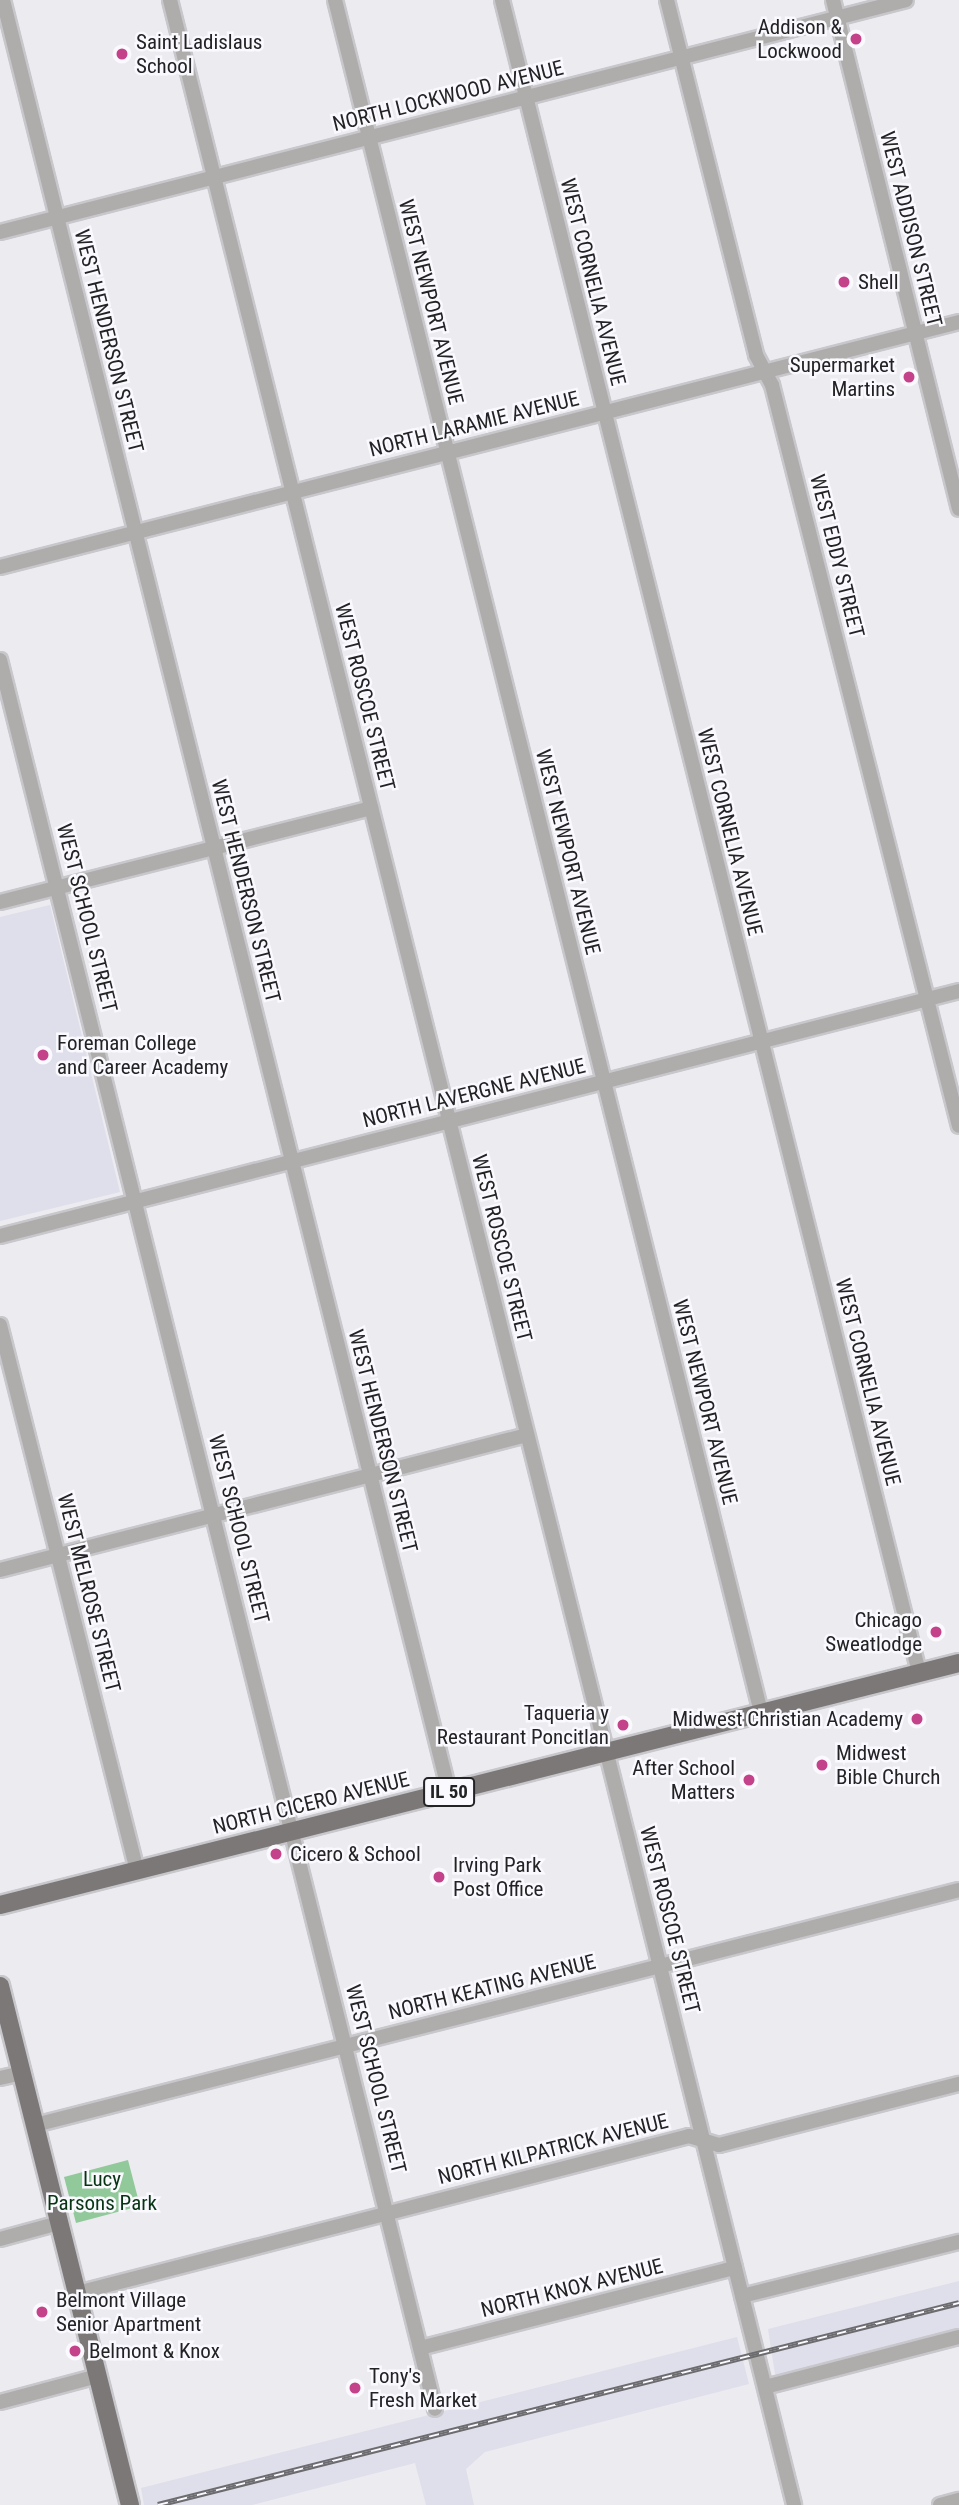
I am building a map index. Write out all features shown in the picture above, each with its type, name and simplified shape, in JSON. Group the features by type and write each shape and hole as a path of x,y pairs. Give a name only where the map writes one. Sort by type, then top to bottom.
{"main road":[{"name":"NORTH CICERO AVENUE","path":"0,1905 959,1663"},
{"path":"0,1986 130,2505"}],"street":[{"name":"WEST HENDERSON STREET","path":"3,0 449,1792"},
{"name":"WEST ROSCOE STREET","path":"170,0 794,2505"},
{"name":"WEST NEWPORT AVENUE","path":"335,0 761,1713"},
{"name":"WEST CORNELIA AVENUE","path":"502,0 919,1673"},
{"name":"WEST EDDY STREET","path":"667,0 755,355 772,386 959,1126"},
{"name":"WEST ADDISON STREET","path":"833,0 959,509"},
{"name":"NORTH LOCKWOOD AVENUE","path":"0,232 906,0"},
{"name":"NORTH LARAMIE AVENUE","path":"0,567 959,322"},
{"name":"WEST SCHOOL STREET","path":"0,660 435,2409"},
{"path":"0,902 371,808"},
{"name":"NORTH LAVERGNE AVENUE","path":"0,1236 959,992"},
{"name":"WEST MELROSE STREET","path":"0,1325 136,1871"},
{"path":"0,1570 527,1435"},
{"name":"NORTH KEATING AVENUE","path":"35,2125 959,1890"},
{"path":"0,2078 22,2073"},
{"name":"NORTH KILPATRICK AVENUE","path":"77,2293 689,2136 719,2145 959,2084"},
{"path":"0,2239 59,2223"},
{"path":"742,2296 959,2242"},
{"name":"NORTH KNOX AVENUE","path":"420,2348 735,2268"},
{"path":"765,2387 959,2337"},
{"path":"0,2402 98,2376"},
{"path":"940,2505 959,2500"}],"shaded area":[{"name":"Foreman College and Career Academy","path":"50,905 120,1192 0,1221 0,917"},
{"path":"959,2281 959,2332 778,2378 775,2374 768,2329"},
{"path":"737,2337 749,2384 485,2452 466,2469 474,2505 426,2505 415,2463 252,2505 144,2505 141,2488"}],"green space":[{"name":"Lucy Parsons Park","path":"128,2160 140,2206 76,2223 64,2177"}],"railway":[{"path":"158,2505 959,2303"}],"place":[{"name":"Addison & Lockwood","path":"856,39"},
{"name":"Saint Ladislaus School","path":"122,54"},
{"name":"Shell","path":"844,282"},
{"name":"Supermarket Martins","path":"909,377"},
{"name":"Foreman College and Career Academy","path":"43,1055"},
{"name":"Chicago Sweatlodge","path":"936,1632"},
{"name":"Midwest Christian Academy","path":"917,1719"},
{"name":"Taqueria y Restaurant Poncitlan","path":"623,1725"},
{"name":"Midwest Bible Church","path":"822,1765"},
{"name":"After School Matters","path":"749,1780"},
{"name":"Cicero & School","path":"276,1854"},
{"name":"Irving Park Post Office","path":"439,1877"},
{"name":"Belmont Village Senior Apartment","path":"42,2312"},
{"name":"Belmont & Knox","path":"75,2351"},
{"name":"Tony's Fresh Market","path":"355,2388"}]}
